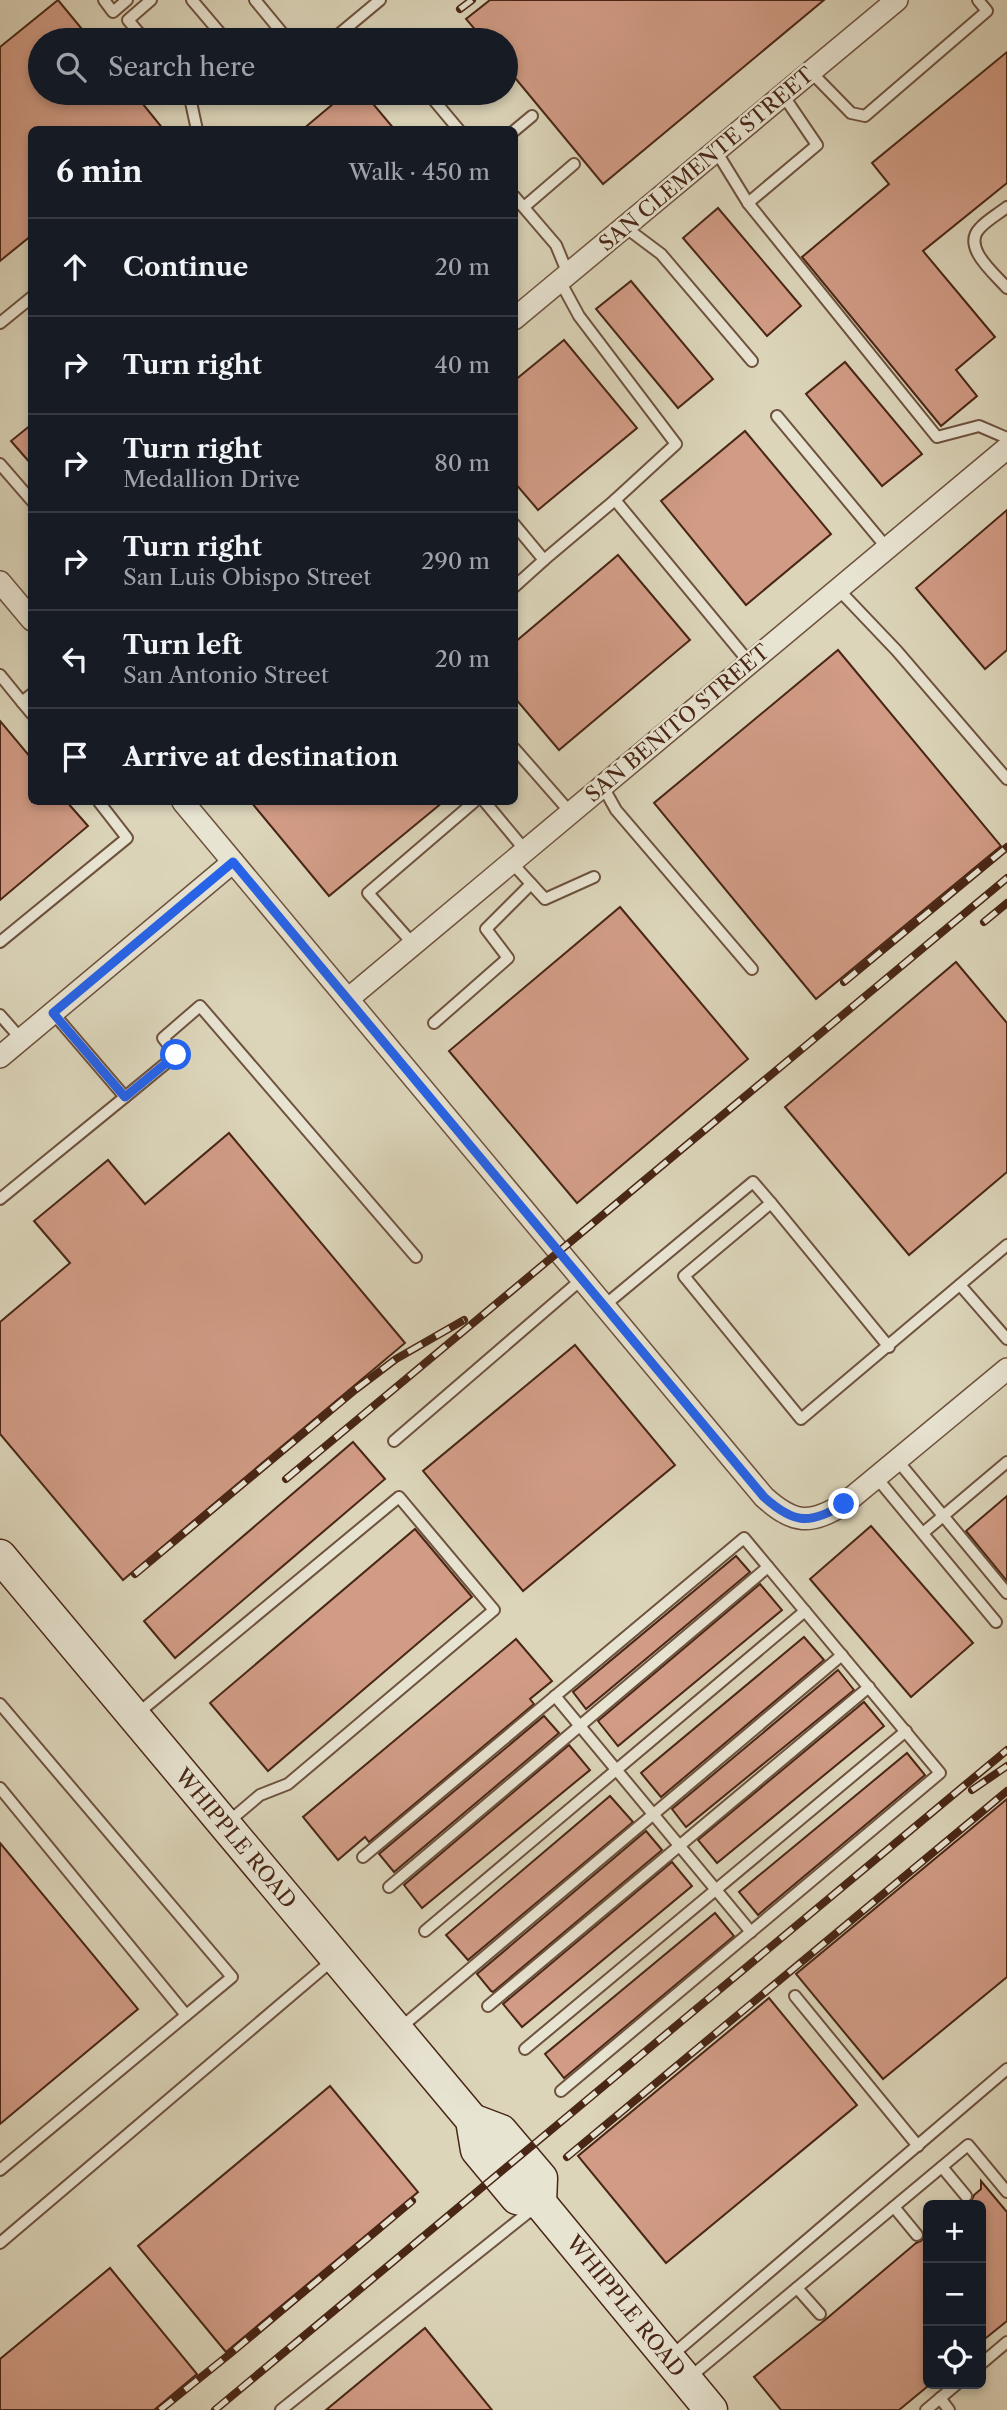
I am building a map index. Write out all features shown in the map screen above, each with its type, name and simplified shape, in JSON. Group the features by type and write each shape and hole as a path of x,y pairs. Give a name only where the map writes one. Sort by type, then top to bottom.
{"main road":[{"name":"WHIPPLE ROAD","path":"3,1567 134,1717 472,2120 477,2150 517,2198 540,2203 711,2410"}],"street":[{"name":"SAN CLEMENTE STREET","path":"518,316 897,0"},
{"name":"SAN BENITO STREET","path":"348,999 1007,448"},
{"path":"0,582 28,615"},
{"path":"186,805 764,1497 781,1512 800,1519 822,1517 844,1504 1005,1376"},
{"path":"0,1057 233,862"}],"lane":[{"path":"104,0 113,12 127,0"},
{"path":"135,28 128,20 151,0"},
{"path":"192,0 216,28"},
{"path":"255,0 278,28"},
{"path":"346,28 380,0"},
{"path":"811,72 851,113 865,116 987,12 978,0"},
{"path":"748,204 817,145 783,95"},
{"path":"191,105 196,126"},
{"path":"438,105 456,126"},
{"path":"518,128 532,116"},
{"path":"716,151 748,204 937,437 979,426 1007,438"},
{"path":"524,207 574,164"},
{"path":"518,200 556,246 564,278 579,316 676,444 518,583"},
{"path":"1007,207 978,229 974,241 978,255 1007,288"},
{"path":"625,226 661,254 752,361"},
{"path":"0,323 28,301"},
{"path":"777,416 887,548"},
{"path":"0,464 28,496"},
{"path":"615,500 749,662"},
{"path":"518,529 544,560"},
{"path":"838,589 897,651 1007,779"},
{"path":"0,675 28,709"},
{"path":"22,702 28,697"},
{"path":"518,753 570,812"},
{"path":"602,785 616,810 752,969"},
{"path":"0,942 127,838 101,805"},
{"path":"413,944 368,893 471,805"},
{"path":"487,805 518,856 531,884 545,899 594,877"},
{"path":"434,1023 508,958 486,929 531,884"},
{"path":"0,1199 176,1055 163,1038 200,1006 416,1257"},
{"path":"53,1013 125,1097"},
{"path":"0,1015 21,1039"},
{"path":"605,1306 753,1182 889,1346"},
{"path":"771,1203 684,1276 802,1419 1007,1245"},
{"path":"394,1441 582,1279"},
{"path":"960,1285 1007,1339"},
{"path":"897,1460 1007,1592"},
{"path":"923,1533 1007,1462"},
{"path":"876,1478 996,1622"},
{"path":"134,1717 399,1497 494,1610 288,1784 260,1795 225,1825"},
{"path":"363,1857 744,1538 940,1773 561,2091"},
{"path":"389,1887 768,1567"},
{"path":"425,1931 805,1611"},
{"path":"396,2030 842,1655"},
{"path":"488,2006 869,1687"},
{"path":"555,1696 751,1932"},
{"path":"0,1704 232,1977 0,2170"},
{"path":"525,2049 906,1731"},
{"path":"0,1788 186,2015"},
{"path":"0,2243 336,1957"},
{"path":"794,1996 918,2146"},
{"path":"677,2369 918,2146 1007,2069"},
{"path":"677,2369 797,2288 968,2145 1007,2192"},
{"path":"942,2167 966,2196"},
{"path":"281,2410 540,2203"},
{"path":"894,2207 917,2235"},
{"path":"797,2288 820,2314"},
{"path":"986,2360 1007,2342"},
{"path":"926,2410 951,2389"},
{"path":"940,2398 949,2410"}],"building":[{"path":"58,0 81,28 28,28 28,105 144,105 161,126 28,126 28,238 0,261 0,47"},
{"path":"490,0 824,0 603,184 518,81 518,28 474,28 466,19"},
{"path":"1007,52 1007,183 923,251 995,337 956,370 977,396 941,426 802,257 889,184 872,163"},
{"path":"332,105 374,105 392,126 307,126"},
{"path":"718,208 801,306 767,336 683,238"},
{"path":"631,281 713,379 678,408 596,309"},
{"path":"564,340 637,428 538,510 518,487 518,378"},
{"path":"845,362 922,454 882,486 806,394"},
{"path":"28,427 28,460 11,441"},
{"path":"745,431 831,534 746,605 661,501"},
{"path":"1007,510 1007,650 985,669 916,588"},
{"path":"618,555 690,640 559,750 518,702 518,640"},
{"path":"838,650 1001,846 816,999 654,803"},
{"path":"0,721 28,754 28,805 70,805 88,826 0,900"},
{"path":"253,805 439,805 329,896"},
{"path":"620,907 748,1059 577,1203 449,1051"},
{"path":"956,962 1007,1023 1007,1172 909,1255 785,1107"},
{"path":"229,1133 405,1343 123,1580 0,1434 0,1322 70,1263 34,1221 108,1160 145,1204"},
{"path":"575,1345 675,1465 523,1591 423,1471"},
{"path":"353,1442 385,1479 175,1658 144,1621"},
{"path":"1007,1496 1007,1581 966,1531"},
{"path":"871,1526 973,1643 911,1697 810,1579"},
{"path":"415,1529 472,1597 268,1771 210,1703"},
{"path":"736,1556 750,1572 586,1709 573,1692"},
{"path":"760,1584 782,1610 618,1746 598,1721"},
{"path":"804,1637 824,1660 661,1797 641,1773"},
{"path":"516,1639 552,1681 530,1699 534,1704 369,1842 365,1837 338,1860 303,1817"},
{"path":"838,1670 854,1690 686,1827 672,1809"},
{"path":"864,1702 884,1726 717,1863 698,1840"},
{"path":"544,1716 559,1733 394,1872 379,1854"},
{"path":"569,1745 590,1770 422,1908 404,1885"},
{"path":"907,1753 925,1775 758,1915 739,1892"},
{"path":"610,1796 633,1822 468,1960 446,1935"},
{"path":"1007,1799 1007,1977 883,2079 796,1974"},
{"path":"646,1831 662,1850 491,1991 477,1974"},
{"path":"0,1843 138,2009 0,2124"},
{"path":"672,1862 692,1886 522,2027 503,2004"},
{"path":"715,1913 734,1936 564,2078 545,2054"},
{"path":"769,1998 857,2105 666,2263 578,2156"},
{"path":"330,2086 418,2192 226,2352 138,2246"},
{"path":"981,2181 1007,2212 1007,2321 986,2338 986,2200 972,2200 981,2189"},
{"path":"923,2238 924,2389 899,2410 781,2410 754,2377"},
{"path":"110,2268 197,2374 154,2410 0,2410 0,2359"},
{"path":"425,2328 492,2410 326,2410"}],"railway":[{"path":"460,9 472,0"},
{"path":"844,982 1007,847"},
{"path":"286,1479 1007,878"},
{"path":"984,922 1007,903"},
{"path":"135,1574 355,1390 396,1359 464,1320"},
{"path":"215,2410 1007,1750"},
{"path":"972,1790 1007,1766"},
{"path":"567,2157 1007,1791"},
{"path":"160,2410 412,2201"}],"route":[{"path":"176,1055 125,1097 53,1013 233,862 764,1497 781,1512 800,1519 822,1517 844,1504"}]}
